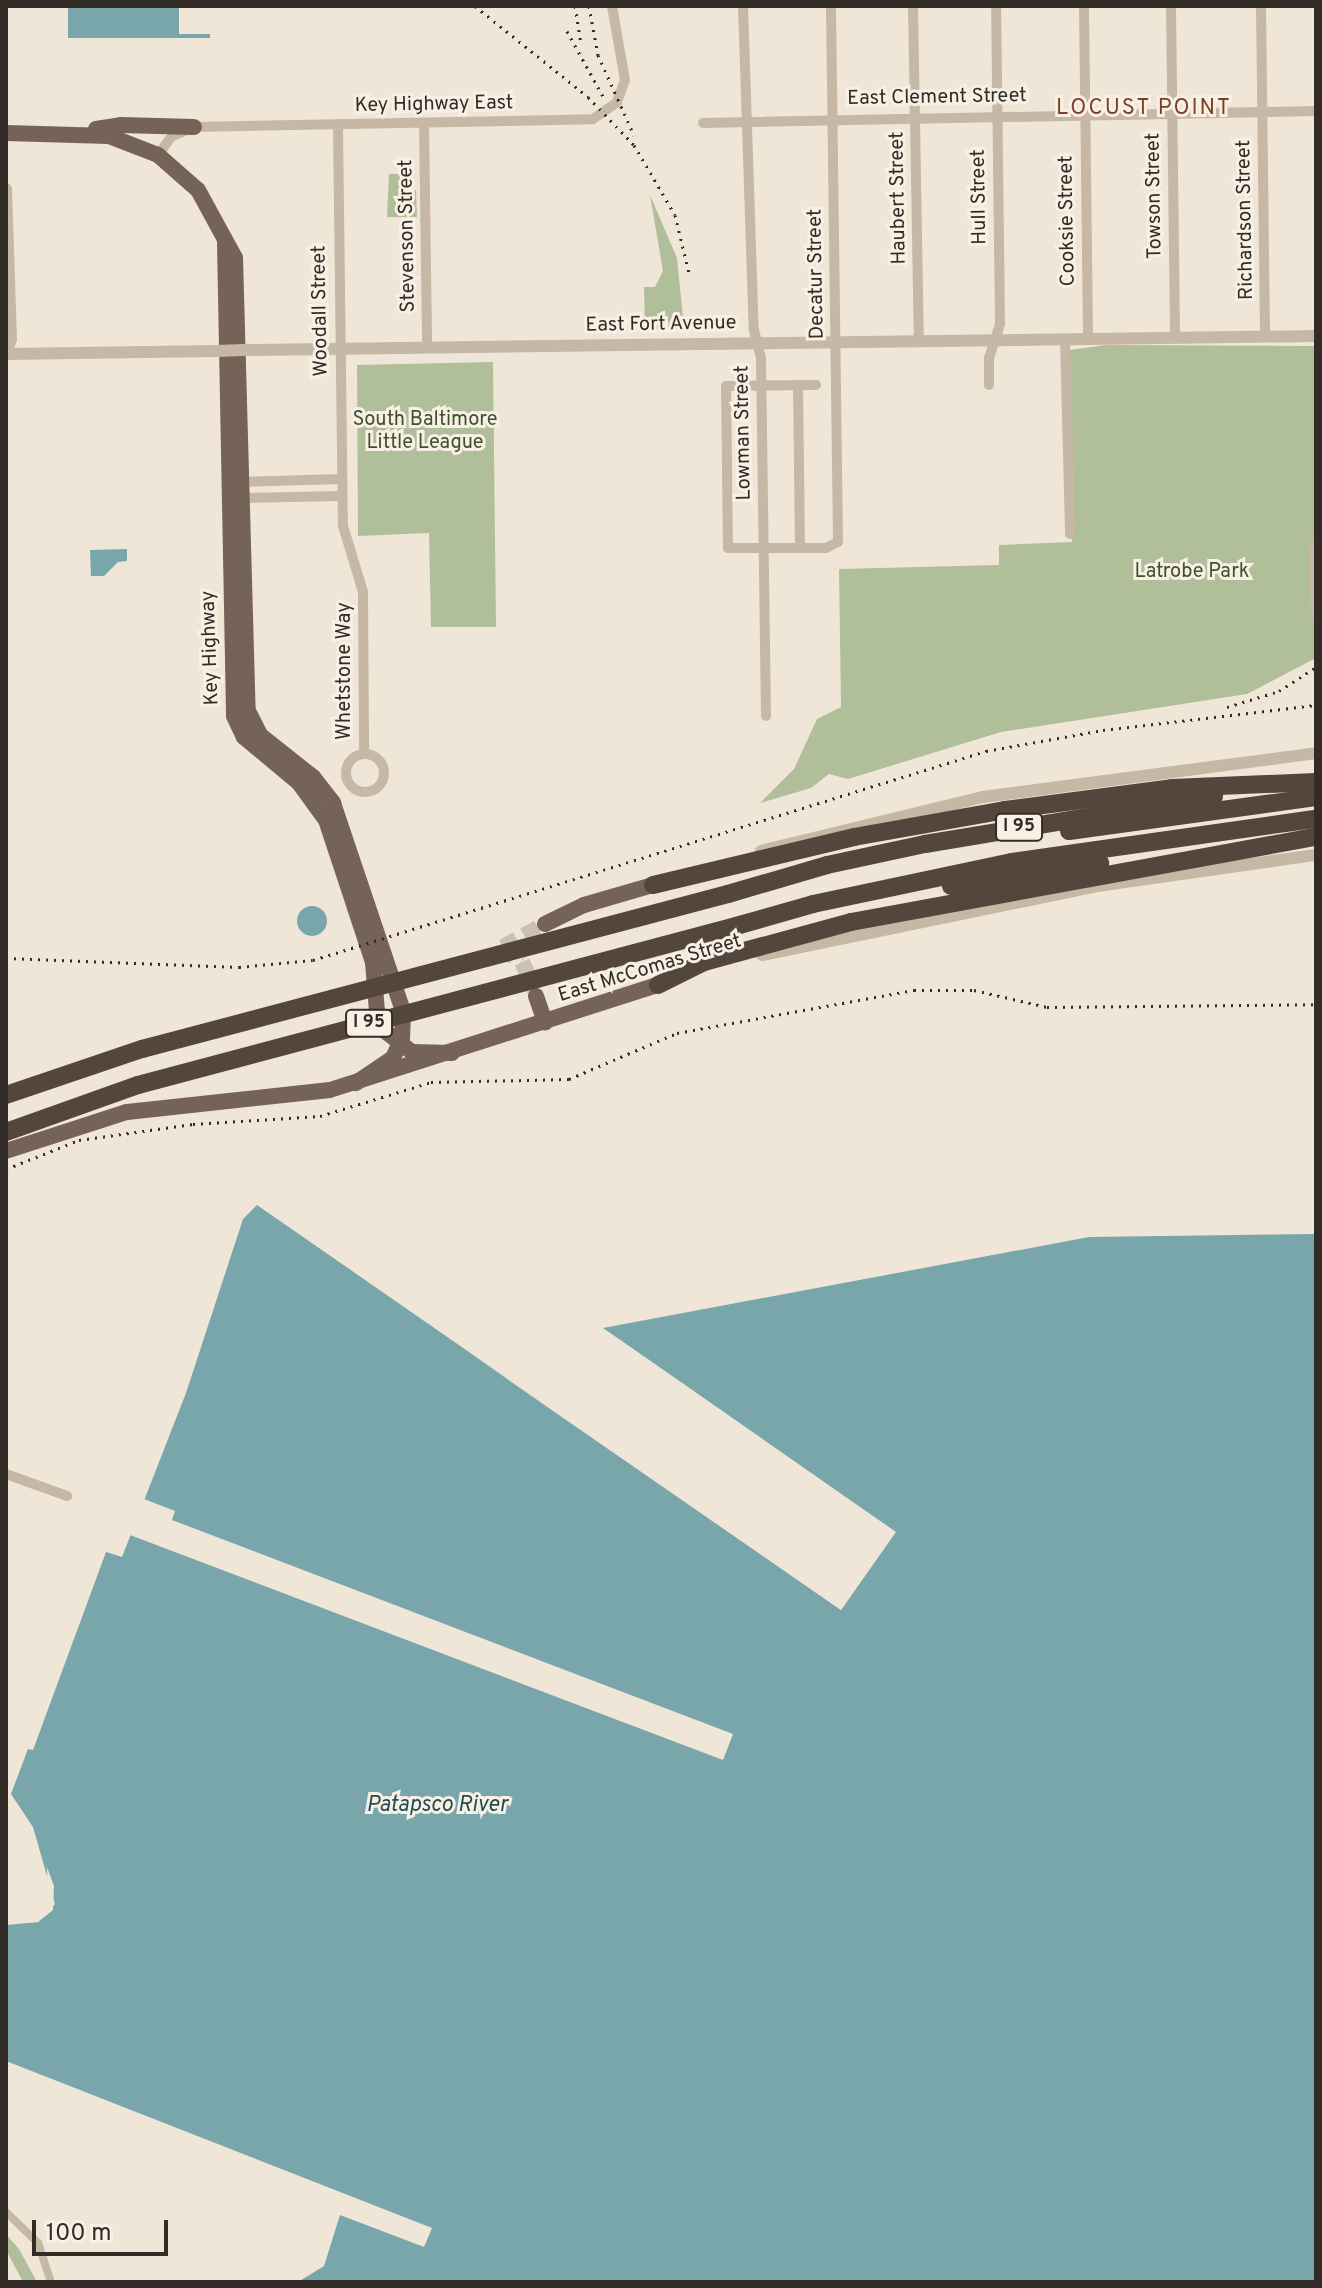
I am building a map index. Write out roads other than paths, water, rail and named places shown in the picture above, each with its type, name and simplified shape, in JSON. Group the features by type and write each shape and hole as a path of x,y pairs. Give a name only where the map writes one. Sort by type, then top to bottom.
{"highway":[{"path":"653,885 854,837 990,812 1172,788 1316,782"},
{"name":"I 95","path":"8,1090 142,1049 827,865 980,834 1316,782"},
{"name":"I 95","path":"728,894 1066,831 1316,797"},
{"name":"I 95","path":"6,1132 138,1085 813,904 1012,862 1316,819"},
{"path":"658,985 704,962 851,922 1316,837"},
{"name":"I 95","path":"736,926 1025,874 1316,837"}],"main road":[{"path":"80,133 121,125 194,127"},
{"name":"Key Highway","path":"6,133 80,133 124,139 158,155 198,190 225,243 248,711 260,735 313,777 337,812 402,1005 400,1047"},
{"name":"Key Highway","path":"235,490 234,716 251,745 299,783 326,820 373,962 379,1019 400,1047"},
{"path":"545,924 584,905 653,885"},
{"name":"East McComas Street","path":"6,1151 127,1112 281,1099 356,1083 658,985"},
{"path":"536,996 545,1022"},
{"path":"356,1083 385,1067 400,1047 426,1055 452,1053"}],"street":[{"name":"Key Highway East","path":"194,127 599,117 617,102 625,80 612,6"},
{"name":"Lowman Street","path":"743,6 743,102 749,121 761,386 766,716"},
{"name":"Decatur Street","path":"800,548 826,548 838,542 831,6"},
{"name":"Haubert Street","path":"913,6 919,341"},
{"name":"Hull Street","path":"989,385 989,358 996,341 996,6"},
{"name":"Cooksie Street","path":"1084,6 1088,339"},
{"name":"Towson Street","path":"1171,6 1175,338"},
{"name":"Richardson Street","path":"1261,6 1265,337"},
{"name":"East Clement Street","path":"703,123 915,116 1316,111"},
{"name":"Stevenson Street","path":"424,123 427,348"},
{"name":"Woodall Street","path":"338,125 342,496"},
{"path":"158,155 172,136 194,127"},
{"path":"6,189 11,339 6,354"},
{"name":"East Fort Avenue","path":"6,354 1316,336"},
{"path":"1065,340 1070,534"},
{"path":"798,385 800,548 728,548 726,386 761,386 798,385 816,385"},
{"path":"235,490 342,479"},
{"path":"235,490 342,496"},
{"name":"Whetstone Way","path":"342,496 345,535 363,592 364,753"},
{"path":"1314,545 1316,615"},
{"path":"653,885 925,808 1201,765 1316,753"},
{"name":"East McComas Street","path":"658,985 880,929 1097,886 1316,855"},
{"path":"6,1474 67,1496"},
{"path":"6,2212 38,2243 51,2282"}],"water":[{"path":"68,6 210,6 210,38 68,38"},
{"path":"127,549 127,561 118,562 104,576 91,576 90,550"},
{"path":"312,906 323,910 327,921 323,932 312,936 301,932 297,921 301,910"},
{"name":"Patapsco River","path":"257,1205 841,1610 895,1532 603,1328 1089,1237 1316,1234 1316,2282 298,2282 324,2266 340,2215 424,2247 432,2228 6,2061 6,1924 38,1922 55,1904 33,1827 11,1794 28,1749 33,1750 106,1552 122,1557 186,1393 243,1219"}],"tunnel":[{"path":"503,947 545,924"},
{"path":"501,948 522,962 535,990"}],"railway":[{"path":"475,6 588,97 634,145 675,215 689,273"},
{"path":"575,6 581,45"},
{"path":"589,6 598,55 634,135"},
{"path":"567,31 604,98"},
{"path":"1227,707 1279,691 1316,667"},
{"path":"6,958 239,967 313,960 986,751 1103,730 1316,705"},
{"path":"6,1169 79,1140 193,1124 320,1116 431,1082 569,1079 677,1033 914,990 974,990 1047,1007 1316,1004"}],"district":[{"name":"LOCUST POINT","path":"1144,109"}],"park label":[{"name":"South Baltimore Little League","path":"425,432"},
{"name":"Latrobe Park","path":"1192,572"}]}
